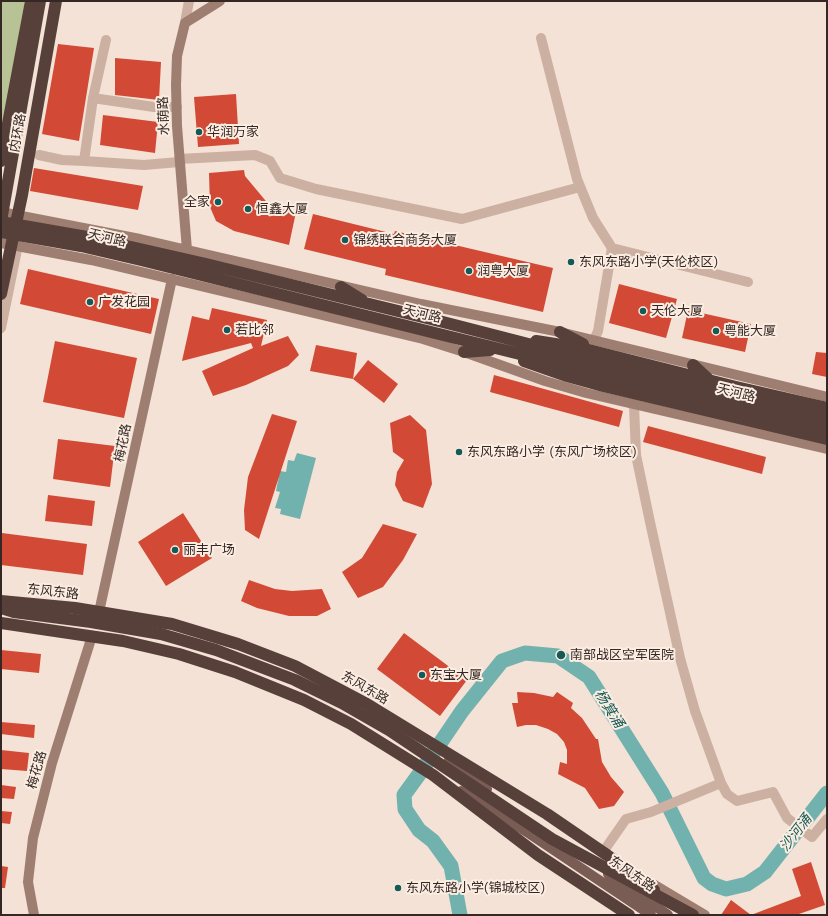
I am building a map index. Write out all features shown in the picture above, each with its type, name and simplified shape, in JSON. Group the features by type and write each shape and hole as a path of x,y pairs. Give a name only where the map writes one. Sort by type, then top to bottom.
{"highway":[{"path":"1,161 31,1"},
{"name":"内环路","path":"1,221 40,1"},
{"name":"内环路","path":"1,294 22,196 56,1"},
{"path":"1,213 25,226"},
{"path":"1,221 25,226"},
{"name":"天河路","path":"25,226 87,237 206,264 370,305 500,344"},
{"name":"天河路","path":"3,240 148,262 437,332 500,344 827,419"},
{"path":"187,250 206,264"},
{"path":"341,287 370,305"},
{"path":"560,332 598,352"},
{"path":"464,352 500,344 555,343 598,352 704,390 824,404 821,419 816,429 810,435"},
{"path":"500,344 547,370 635,399 827,439"},
{"path":"693,364 704,390"},
{"name":"天河路","path":"704,390 827,429"},
{"name":"东风东路","path":"1,601 99,612 183,627 238,644 278,659 346,692 442,752 547,814 620,864 685,915"},
{"path":"1,608 14,612 91,622 160,634 235,656 295,680 342,703 389,730 557,842 693,915"},
{"name":"东风东路","path":"1,623 92,636 179,654 269,685 338,717 433,775"},
{"path":"433,775 518,840 566,874 629,915"}],"main road":[{"path":"185,22 220,1"},
{"name":"水荫路","path":"185,22 176,71 179,161 187,250"},
{"path":"1,213 110,232 341,287 459,313 560,332 693,364 824,404"},
{"path":"1,273 3,240 18,245 172,279 423,339 545,381 635,399 827,449"},
{"name":"梅花路","path":"99,612 172,279"},
{"name":"梅花路","path":"34,915 28,882 33,838 52,763 92,636"},
{"name":"东风东路","path":"442,752 509,806 667,914"},
{"name":"东风东路","path":"433,775 530,834 651,915"},
{"path":"620,864 705,915"},
{"path":"566,874 618,915"}],"street":[{"path":"185,22 189,1"},
{"path":"542,38 580,187 593,218 612,248 598,331 594,340"},
{"path":"84,162 93,98 106,40"},
{"path":"93,98 154,107 177,107"},
{"path":"39,155 62,160 144,165 255,155 270,160 280,178 316,190 462,219 580,187"},
{"path":"1,328 18,245"},
{"path":"612,248 748,282"},
{"path":"635,399 636,456 680,658 695,711 721,783 727,794 737,801 773,792 790,820 812,837 827,819"},
{"path":"603,852 626,819 676,802 721,783"}],"green space":[{"path":"1,1 25,1 1,136"}],"water":[{"path":"297,453 316,458 300,519 280,514 281,509 275,508 280,492 276,491 280,471 286,472 288,460 294,461"}],"building":[{"path":"58,44 94,48 79,141 42,134"},
{"path":"115,58 161,62 159,100 115,95"},
{"path":"236,94 239,144 198,147 194,97"},
{"path":"103,115 158,122 155,153 100,145"},
{"path":"34,168 143,186 138,210 30,191"},
{"name":"恒鑫大厦","path":"244,170 245,176 270,206 296,212 289,245 234,231 216,221 210,207 209,173"},
{"name":"润粤大厦","path":"313,214 394,234 395,231 553,268 543,312 385,275 386,269 304,249"},
{"name":"广发花园","path":"28,269 159,299 151,334 20,304"},
{"name":"天伦大厦","path":"619,284 677,299 666,338 609,323"},
{"path":"212,308 267,320 261,346 288,336 299,355 288,366 246,385 213,396 202,371 253,348 251,343 182,361 192,316 209,320"},
{"name":"粤能大厦","path":"688,310 751,324 745,352 682,338"},
{"path":"55,341 137,358 124,418 43,402"},
{"path":"316,345 357,353 353,379 310,371"},
{"path":"816,352 827,353 827,377 812,374"},
{"path":"368,360 398,384 384,403 353,379"},
{"path":"494,375 623,411 619,427 490,392"},
{"path":"272,414 297,421 259,539 245,530 244,510 248,477"},
{"path":"410,415 426,430 432,484 423,508 403,501 395,485 397,472 404,460 393,452 390,423"},
{"path":"648,426 766,457 762,474 643,442"},
{"path":"58,439 115,446 110,487 53,479"},
{"path":"48,495 95,501 92,526 45,521"},
{"name":"丽丰广场","path":"183,513 212,558 166,586 138,542"},
{"path":"383,524 417,534 403,560 383,587 358,598 342,572 362,558"},
{"path":"2,533 87,544 83,575 1,565"},
{"path":"249,580 275,589 292,591 322,589 331,609 317,616 289,616 257,608 241,601"},
{"name":"东宝大厦","path":"404,633 467,680 440,716 377,669"},
{"path":"1,650 41,654 39,673 1,669"},
{"path":"517,692 534,693 553,697 557,692 573,703 571,708 582,718 596,739 598,739 602,762 611,777 624,792 614,806 599,809 585,788 558,774 560,762 567,764 567,750 564,742 557,734 536,725 517,727 512,703 518,703"},
{"path":"1,722 35,725 34,738 1,734"},
{"path":"1,750 29,753 27,771 1,769"},
{"path":"1,785 16,787 14,799 1,798"},
{"path":"1,811 12,812 10,824 1,823"},
{"path":"811,862 825,905 796,915 751,915 801,896 792,869"},
{"path":"1,866 8,867 5,888 1,888"},
{"path":"731,900 751,915 721,915"}],"waterway":[{"name":"杨箕涌","path":"426,764 462,711 502,661 525,653 558,656 589,677 662,793 704,878 712,884 726,889 747,884 765,872 827,793"},
{"name":"杨箕涌","path":"420,773 404,795 405,809 419,830 433,841 451,866 460,915"}],"place":[{"name":"华润万家","path":"199,132"},
{"name":"全家","path":"218,202"},
{"name":"恒鑫大厦","path":"248,209"},
{"name":"锦绣联合商务大厦","path":"345,240"},
{"name":"东风东路小学(天伦校区)","path":"571,262"},
{"name":"润粤大厦","path":"469,271"},
{"name":"广发花园","path":"90,302"},
{"name":"天伦大厦","path":"643,311"},
{"name":"若比邻","path":"227,330"},
{"name":"粤能大厦","path":"716,331"},
{"name":"东风东路小学 (东风广场校区)","path":"459,452"},
{"name":"丽丰广场","path":"175,550"},
{"name":"南部战区空军医院","path":"561,655"},
{"name":"东宝大厦","path":"422,675"},
{"name":"东风东路小学(锦城校区)","path":"398,888"}],"water label":[{"name":"沙河涌","path":"796,833"}]}
